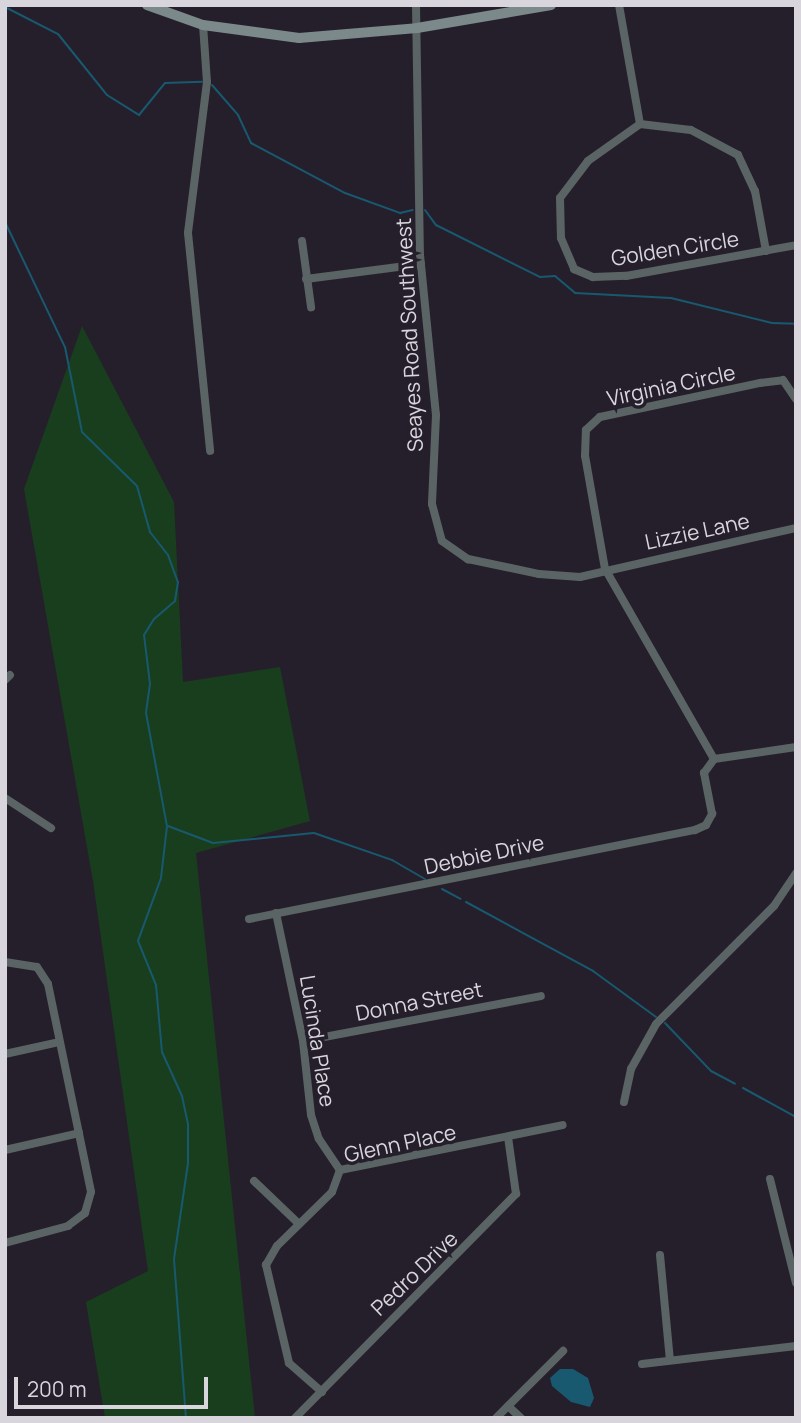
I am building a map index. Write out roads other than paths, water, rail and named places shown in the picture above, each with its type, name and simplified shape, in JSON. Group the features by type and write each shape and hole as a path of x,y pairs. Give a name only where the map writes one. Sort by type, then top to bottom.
{"street":[{"path":"148,5 203,25 299,38 417,28 551,5"},
{"name":"Seayes Road Southwest","path":"416,5 421,264 436,415 432,504 442,541 468,559 539,574 580,577 605,569"},
{"path":"619,5 640,124 691,130 738,155 755,191 766,251"},
{"path":"203,25 207,82 188,233 210,451"},
{"name":"Golden Circle","path":"640,124 588,162 560,198 561,238 573,268 586,275 612,278 796,245"},
{"path":"302,241 310,307"},
{"path":"306,279 421,264"},
{"name":"Virginia Circle","path":"605,569 585,456 589,424 600,417 783,380 796,399"},
{"name":"Lizzie Lane","path":"605,569 796,528"},
{"path":"605,569 714,759 796,747"},
{"name":"Debbie Drive","path":"249,919 695,830 710,821 712,808 704,773 714,759"},
{"path":"5,798 51,828"},
{"path":"624,1102 632,1069 656,1024 774,906 795,878"},
{"name":"Lucinda Place","path":"276,913 303,1041 311,1115 319,1139 340,1170"},
{"path":"5,962 22,961 44,977 91,1192 85,1213 68,1226 5,1243"},
{"name":"Donna Street","path":"303,1041 541,996"},
{"path":"5,1054 59,1042"},
{"name":"Glenn Place","path":"322,1392 289,1363 267,1276 269,1257 298,1223 332,1192 340,1170 563,1125"},
{"path":"5,1150 79,1133"},
{"name":"Pedro Drive","path":"295,1418 516,1194 508,1137"},
{"path":"770,1179 796,1283"},
{"path":"254,1181 298,1223"},
{"path":"660,1255 670,1360"},
{"path":"642,1364 796,1346"},
{"path":"496,1418 563,1351"},
{"path":"508,1406 521,1418"}],"water":[{"path":"560,1369 573,1369 588,1378 594,1398 590,1407 571,1402 552,1386 550,1378"}],"waterway":[{"path":"5,7 58,34 107,95 139,115 165,83 202,82"},
{"path":"212,85 238,115 251,143 345,193 400,213 413,210"},
{"path":"425,210 436,225 540,277 555,276 575,293 671,298 772,323 796,324"},
{"path":"5,222 65,347 82,432 137,486 150,532 168,555 178,582 175,601 154,619 144,635 150,684 146,713 167,826 161,878 138,941 156,985 162,1052 182,1096 188,1124 188,1163 174,1259 186,1418"},
{"path":"168,826 213,843 314,833 392,860 425,879"},
{"path":"442,889 461,899"},
{"path":"466,902 593,971 656,1017"},
{"path":"665,1023 711,1071 735,1084"},
{"path":"743,1088 796,1117"}]}
